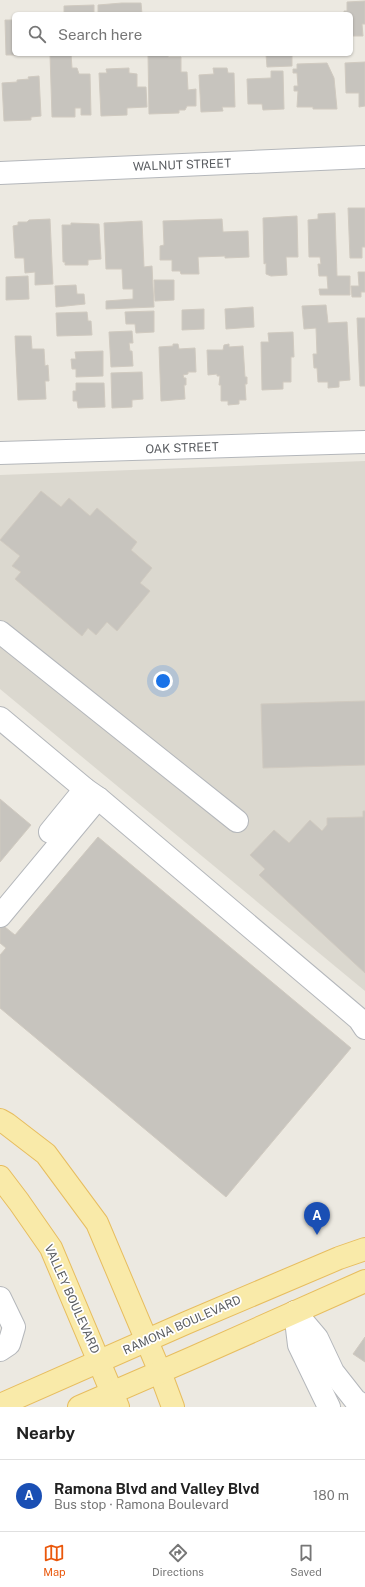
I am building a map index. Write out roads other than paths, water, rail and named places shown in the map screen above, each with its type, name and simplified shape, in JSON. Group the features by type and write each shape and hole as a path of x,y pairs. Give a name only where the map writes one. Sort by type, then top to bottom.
{"main road":[{"path":"0,1120 46,1154 97,1223 147,1340 173,1407"},
{"name":"VALLEY BOULEVARD","path":"0,1177 51,1248 115,1399"},
{"name":"RAMONA BOULEVARD","path":"0,1405 147,1340 339,1258 365,1249"},
{"path":"79,1407 115,1399 160,1372 365,1280"}],"street":[{"name":"WALNUT STREET","path":"0,173 365,157"},
{"name":"OAK STREET","path":"0,453 365,442"},
{"path":"0,632 237,821"},
{"path":"0,718 359,1019 365,1028"},
{"path":"0,895 91,794"},
{"path":"0,916 91,794"},
{"path":"0,1298 14,1327 9,1344 0,1350"},
{"path":"295,1312 299,1345 329,1407"},
{"path":"295,1312 317,1338 333,1372 355,1400 365,1407"}],"place":[{"name":"Ramona Blvd and Valley Blvd","path":"317,1235"}]}
